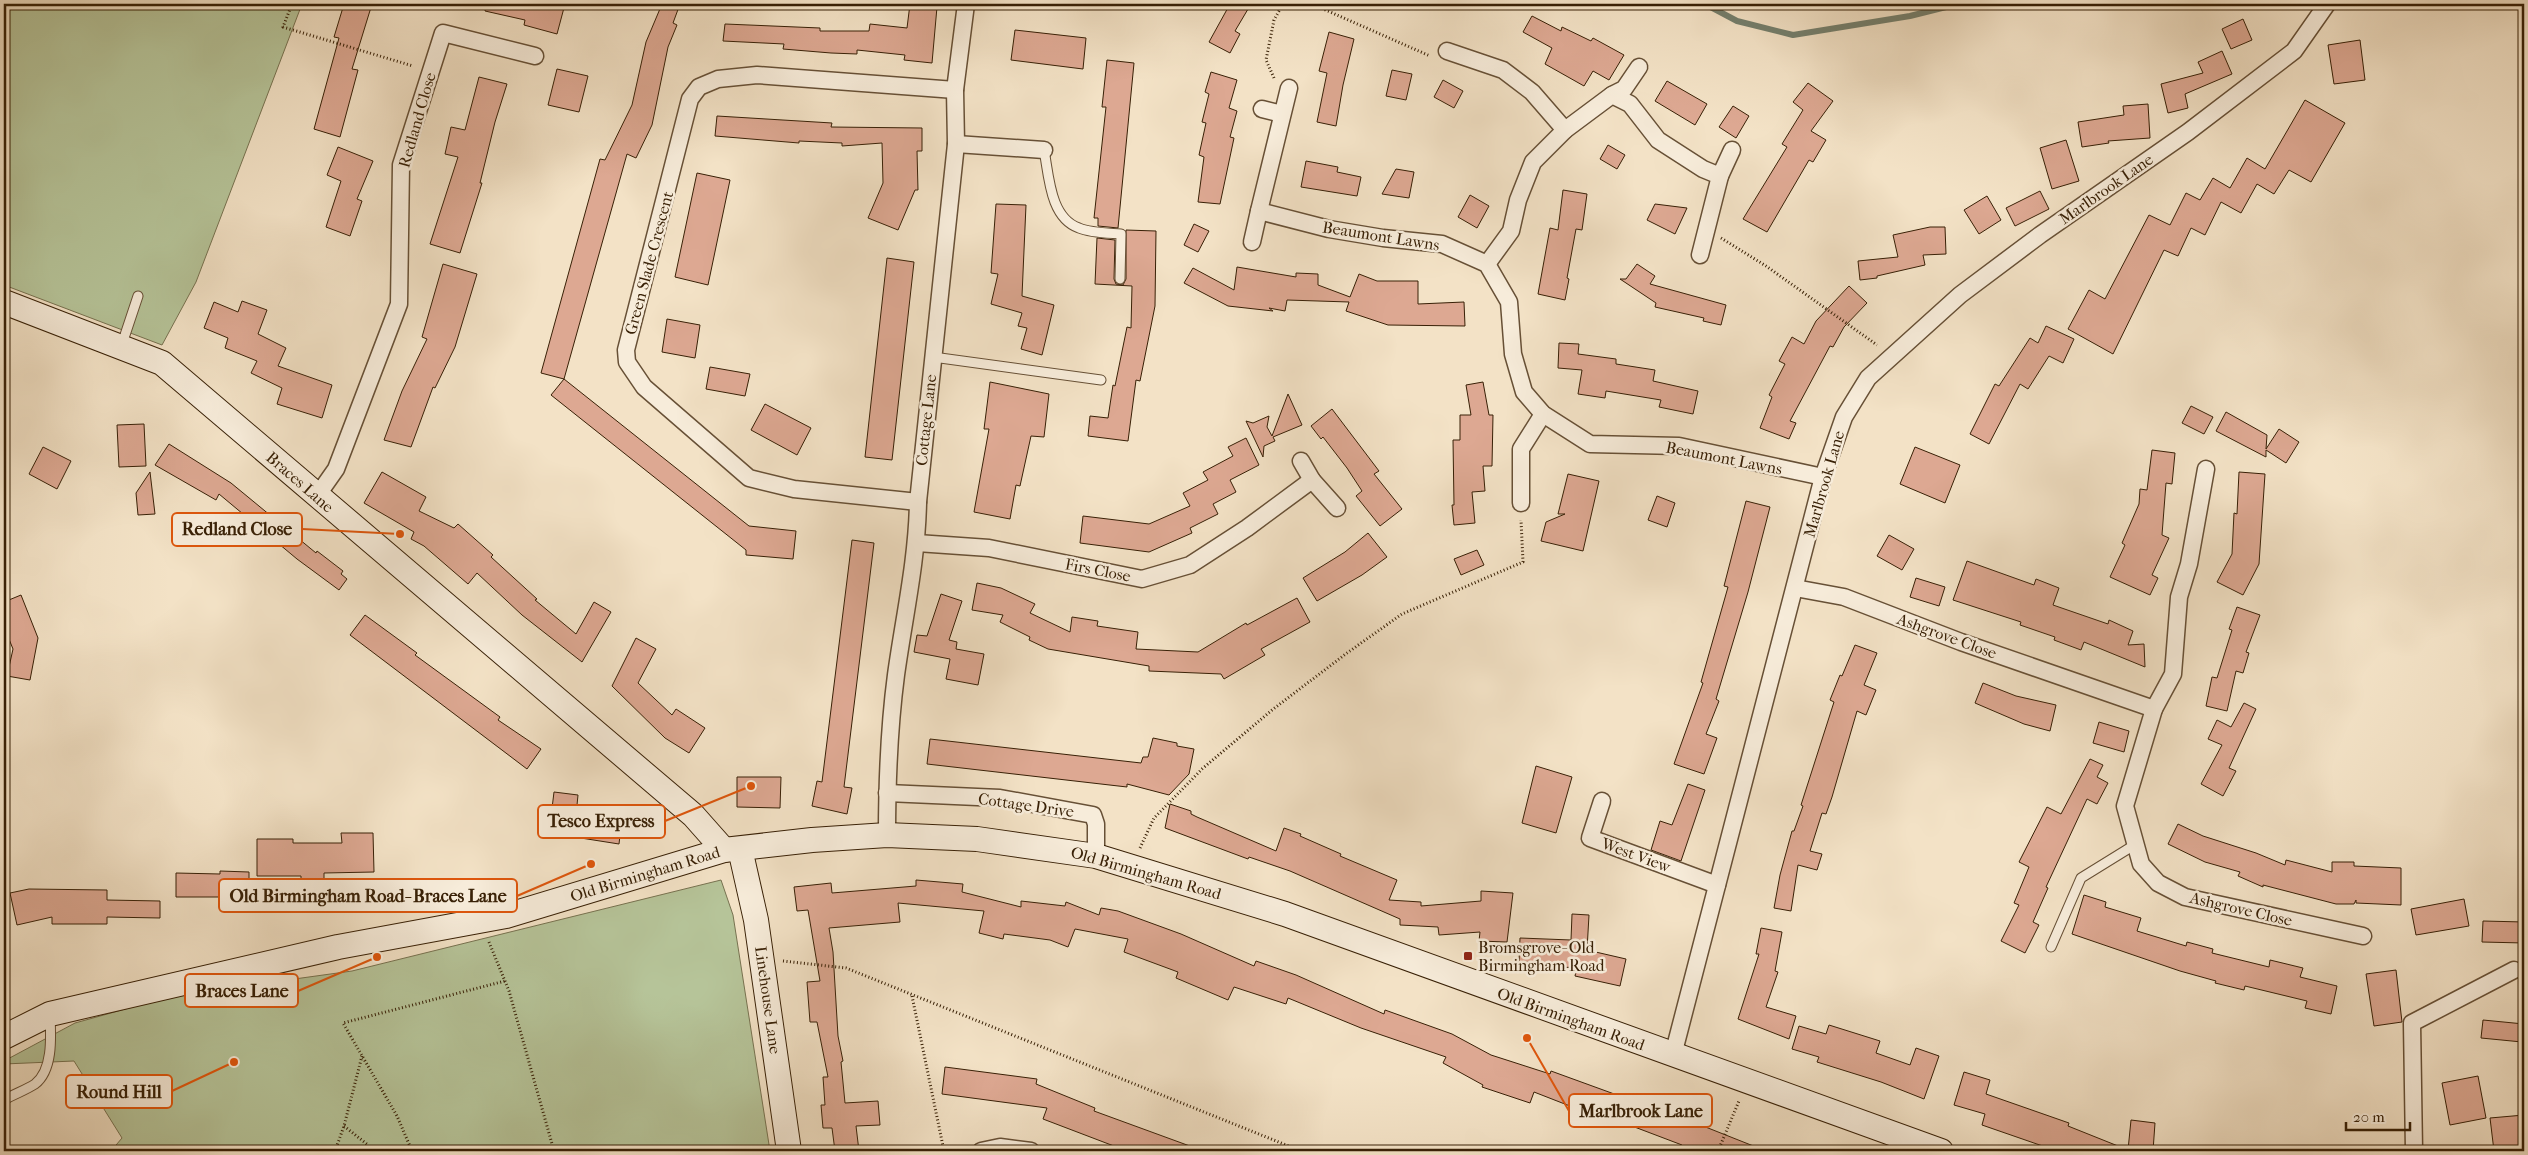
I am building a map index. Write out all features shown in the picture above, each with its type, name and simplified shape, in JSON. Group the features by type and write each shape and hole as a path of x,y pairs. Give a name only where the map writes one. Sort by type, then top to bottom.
{"main road":[{"name":"Braces Lane","path":"4,302 162,363 316,496 694,815 732,850"},
{"name":"Old Birmingham Road","path":"4,1037 50,1014 331,949 506,916 732,850 812,840 887,835 976,839 1096,856 1285,914 1941,1151"},
{"name":"Linehouse Lane","path":"732,850 762,962 789,1151"}],"street":[{"name":"Cottage Lane","path":"887,835 887,793 896,678 918,543 918,502 956,144 954,90 966,4"},
{"name":"Marlbrook Lane","path":"1673,1055 1823,477 1844,417 1868,378 1960,295 2040,235 2188,132 2294,51 2327,4"},
{"name":"Redland Close","path":"316,496 336,469 399,304 402,165 443,32 535,56"},
{"path":"1446,51 1503,70 1532,92 1565,130"},
{"path":"1487,264 1512,231 1518,200 1533,162 1565,130 1612,95 1624,89 1639,67"},
{"name":"Green Slade Crescent","path":"918,502 794,489 749,478 644,387 627,362 626,350 690,99 700,87 718,79 757,75 954,90"},
{"path":"1252,242 1289,88"},
{"path":"1612,95 1630,104 1658,140 1703,169 1720,176"},
{"path":"1262,109 1282,114"},
{"path":"956,144 1044,150"},
{"path":"1700,255 1720,176 1732,150"},
{"name":"Beaumont Lawns","path":"1260,211 1329,229 1383,238 1442,244 1487,264 1509,302 1513,354 1524,392 1543,414 1590,444 1678,446 1823,477"},
{"path":"1521,502 1522,449 1543,414"},
{"path":"1301,461 1312,480 1337,508"},
{"name":"Ashgrove Close","path":"2206,469 2189,564 2179,597 2173,674 2154,709 2124,806 2141,864 2158,883 2185,897 2363,936"},
{"name":"Firs Close","path":"918,543 989,548 1142,579 1190,565 1247,528 1312,480"},
{"name":"Ashgrove Close","path":"1795,588 1844,597 1961,642 2154,709"},
{"name":"Cottage Drive","path":"887,793 1000,798 1093,815 1096,824 1096,856"},
{"name":"West View","path":"1602,801 1590,838 1717,885"},
{"path":"2414,1151 2412,1023 2514,970"},
{"path":"981,1151 1000,1147 1031,1151"}],"lane":[{"path":"1044,150 1051,188 1060,215 1078,228 1121,234 1120,279"},
{"path":"121,347 138,296"},
{"path":"933,357 1101,380"},
{"path":"2052,947 2081,878 2136,844"},
{"path":"4,1100 36,1083 45,1069 50,1053 50,1014"}],"path":[{"path":"292,4 283,27 432,71"},
{"path":"1283,4 1274,20 1266,60 1275,80 1289,88"},
{"path":"1312,4 1432,57 1446,51"},
{"path":"1706,229 1876,344 1891,359"},
{"path":"1131,866 1154,818 1202,769 1280,704 1402,614 1523,562 1521,502"},
{"path":"480,921 505,981 554,1151"},
{"path":"762,962 792,960 846,968 1301,1151"},
{"path":"412,1151 397,1116 343,1023 505,981"},
{"path":"912,995 944,1151"},
{"path":"335,1151 344,1126 362,1056"},
{"path":"1718,1151 1746,1082"},
{"path":"344,1126 368,1145 371,1151"}],"green space":[{"path":"4,4 302,4 196,282 162,345 4,285"},
{"path":"721,880 733,915 770,1151 111,1151 122,1138 74,1061 4,1064 4,1061 75,1023 172,996 352,971"}],"building":[{"path":"344,4 372,4 352,69 358,70 340,137 314,129 339,38 334,37"},
{"path":"486,4 565,4 557,34 524,25 525,20 485,11"},
{"path":"662,4 680,4 673,23 677,25 668,47 652,125 636,158 627,154 564,379 541,373 600,159 605,160 632,105 646,42"},
{"path":"910,4 937,7 932,63 904,60 905,55 857,50 857,54 831,53 783,49 784,44 723,41 725,24 820,28 820,31 869,31 870,24 907,28"},
{"path":"1230,4 1251,4 1235,31 1240,34 1230,53 1209,42"},
{"path":"1532,16 1561,31 1562,27 1591,41 1593,38 1624,55 1609,80 1593,71 1584,86 1545,64 1552,48 1523,32"},
{"path":"2243,19 2252,40 2231,49 2222,29"},
{"path":"1015,30 1086,38 1083,69 1011,60"},
{"path":"1329,32 1354,39 1336,126 1317,122 1327,73 1319,71"},
{"path":"2360,40 2365,80 2334,84 2328,45"},
{"path":"2222,51 2232,74 2185,94 2188,108 2168,113 2161,84 2203,73 2198,62"},
{"path":"1107,60 1134,63 1118,228 1098,226 1098,218 1094,218 1106,107 1102,107"},
{"path":"557,69 588,76 579,112 548,105"},
{"path":"1392,70 1412,74 1406,100 1386,96"},
{"path":"1211,72 1237,80 1229,108 1237,111 1230,137 1234,138 1220,204 1198,202 1204,157 1199,155 1206,123 1202,122 1209,94 1205,92"},
{"path":"479,77 507,84 495,122 480,183 482,183 460,253 430,244 458,157 445,154 451,127 465,130"},
{"path":"1443,80 1463,91 1454,108 1434,97"},
{"path":"1667,81 1707,104 1695,125 1655,101"},
{"path":"1808,83 1833,101 1811,131 1826,140 1813,162 1809,160 1767,232 1743,219 1787,147 1782,144 1803,110 1793,102"},
{"path":"2305,100 2345,123 2311,182 2289,170 2274,194 2257,184 2241,213 2221,202 2205,235 2191,228 2178,256 2164,250 2113,354 2068,329 2089,290 2105,299 2149,215 2170,225 2186,193 2200,200 2213,178 2230,188 2247,158 2265,169"},
{"path":"2148,104 2150,138 2108,141 2109,143 2082,147 2078,122 2124,115 2123,106"},
{"path":"1733,106 1749,116 1736,138 1719,127"},
{"path":"717,116 832,123 831,127 922,128 922,151 917,151 918,190 915,190 898,230 868,218 883,183 882,143 842,146 842,143 799,141 799,143 715,136"},
{"path":"2066,140 2079,181 2052,189 2040,148"},
{"path":"1608,145 1625,155 1617,169 1600,159"},
{"path":"338,147 373,161 357,199 362,201 350,236 326,227 341,181 327,175"},
{"path":"1306,161 1338,167 1337,172 1361,177 1357,196 1301,187"},
{"path":"1396,169 1414,172 1409,198 1382,194"},
{"path":"697,173 730,180 708,285 675,277"},
{"path":"1563,190 1587,194 1582,230 1576,229 1565,300 1538,294 1550,228 1558,230"},
{"path":"2040,191 2049,209 2015,226 2006,208"},
{"path":"1470,195 1489,206 1477,228 1458,217"},
{"path":"1987,196 2001,220 1979,234 1964,210"},
{"path":"996,204 1026,205 1022,296 1054,305 1042,355 1021,349 1027,328 1018,326 1022,313 991,304 998,274 991,273"},
{"path":"1655,204 1687,208 1675,234 1647,220"},
{"path":"1194,224 1209,231 1198,252 1184,245"},
{"path":"1930,227 1945,227 1946,254 1923,255 1925,265 1877,276 1877,278 1860,280 1858,261 1898,257 1893,235"},
{"path":"1126,230 1156,231 1155,306 1140,381 1136,380 1128,441 1088,436 1090,416 1108,418 1113,385 1115,386 1127,327 1131,328 1132,286 1095,284 1097,238 1115,240 1114,279 1116,284 1123,285 1126,279"},
{"path":"887,258 914,262 892,460 865,457"},
{"path":"443,264 477,274 455,347 435,388 433,387 411,447 384,440 402,391 427,339 422,337"},
{"path":"1637,264 1655,276 1650,284 1726,305 1721,325 1703,321 1704,318 1655,307 1656,303 1620,279 1626,279"},
{"path":"1237,267 1296,277 1296,273 1318,274 1318,285 1350,297 1359,274 1377,281 1418,281 1418,304 1464,302 1465,326 1388,325 1346,311 1349,302 1287,300 1285,311 1269,308 1273,311 1228,306 1184,283 1193,268 1234,290"},
{"path":"1849,286 1867,303 1844,327 1833,347 1830,346 1790,421 1796,423 1789,439 1760,428 1772,397 1769,395 1785,364 1779,361 1792,337 1804,344 1816,321"},
{"path":"242,301 267,310 258,334 286,348 278,366 332,385 322,418 277,404 282,388 251,373 257,361 225,348 228,338 204,328 214,302 238,312"},
{"path":"667,319 700,325 695,358 662,352"},
{"path":"2046,326 2074,339 2063,363 2049,356 2028,389 2020,384 1989,444 1970,434 1995,384 1999,386 2030,338 2038,343"},
{"path":"1559,343 1579,344 1578,354 1616,359 1616,364 1655,370 1653,381 1698,391 1693,414 1659,407 1661,400 1606,391 1605,398 1578,394 1582,370 1558,368"},
{"path":"710,367 750,374 745,396 706,389"},
{"path":"564,379 749,526 796,531 793,559 746,555 746,550 551,395"},
{"path":"990,382 1049,394 1044,437 1031,436 1020,486 1016,485 1010,519 974,512 989,429 984,429"},
{"path":"1483,382 1489,415 1493,415 1492,466 1483,466 1485,491 1472,492 1475,523 1454,525 1452,505 1454,505 1453,440 1460,440 1460,415 1471,415 1466,385"},
{"path":"1288,394 1302,425 1273,437 1275,441 1264,446 1263,457 1246,421 1253,423 1269,416 1267,427 1272,436"},
{"path":"765,404 811,428 797,455 751,430"},
{"path":"2191,406 2213,417 2204,434 2182,423"},
{"path":"1332,409 1379,471 1374,474 1402,509 1380,526 1356,496 1362,491 1347,468 1323,437 1321,439 1311,426"},
{"path":"2226,412 2267,435 2266,449 2279,429 2299,442 2286,463 2266,450 2266,457 2216,431"},
{"path":"144,424 146,466 119,467 117,425"},
{"path":"1246,438 1259,465 1230,480 1236,492 1213,504 1218,514 1190,528 1192,533 1149,552 1080,543 1083,516 1149,524 1190,506 1183,493 1208,480 1203,472 1233,456 1228,447"},
{"path":"169,444 231,483 316,553 317,551 343,571 341,574 347,579 339,590 297,559 219,494 216,500 155,465"},
{"path":"43,447 71,461 57,489 29,474"},
{"path":"1915,447 1960,465 1945,503 1900,484"},
{"path":"2152,450 2175,453 2172,484 2166,483 2162,535 2169,538 2152,575 2158,578 2150,595 2110,577 2125,545 2122,543 2139,504 2140,489 2147,490"},
{"path":"150,472 155,514 138,515 136,493"},
{"path":"382,472 426,497 419,511 454,528 458,524 493,555 491,557 537,599 535,600 576,634 594,602 611,612 582,662 522,615 477,573 468,584 424,546 411,539 414,532 364,503"},
{"path":"2239,472 2265,474 2259,564 2243,595 2217,582 2232,554 2234,513 2237,514"},
{"path":"1568,474 1599,481 1583,551 1541,541 1546,522 1565,514 1558,514"},
{"path":"1657,496 1675,503 1667,527 1648,520"},
{"path":"1746,501 1770,507 1748,592 1716,699 1719,701 1706,734 1717,738 1704,774 1674,764 1703,683 1701,682 1728,587 1724,586"},
{"path":"1368,533 1387,557 1362,575 1317,601 1303,578 1345,552"},
{"path":"1889,535 1914,549 1902,570 1877,556"},
{"path":"852,540 874,543 844,787 852,788 847,814 812,806 817,781 822,782"},
{"path":"1477,550 1484,565 1461,575 1454,559"},
{"path":"1967,561 2034,585 2036,579 2059,588 2053,605 2108,624 2109,620 2133,631 2128,645 2144,644 2145,667 2084,642 2081,650 2054,640 2055,637 2020,625 2021,622 1953,600"},
{"path":"1916,578 1945,587 1939,606 1910,597"},
{"path":"977,583 1001,588 1035,604 1030,613 1070,632 1072,617 1098,621 1097,626 1138,632 1136,649 1198,652 1246,623 1247,625 1297,598 1310,622 1261,649 1265,655 1224,679 1221,674 1149,671 1149,666 1048,649 1029,640 1030,637 1000,622 1003,615 972,610"},
{"path":"941,594 962,601 949,640 957,642 956,649 984,654 978,685 946,679 950,659 914,652 917,635 927,636"},
{"path":"21,595 38,638 30,680 7,676 13,649 4,627 4,602"},
{"path":"2237,607 2260,615 2246,652 2249,653 2243,673 2236,671 2227,711 2206,706 2212,677 2217,678 2232,630 2229,629"},
{"path":"365,615 417,653 415,655 500,717 498,720 541,749 527,769 350,635"},
{"path":"636,638 656,649 638,683 672,715 676,709 705,728 689,753 665,738 612,686"},
{"path":"1855,645 1877,653 1864,685 1876,690 1866,715 1857,711 1832,797 1826,814 1822,813 1810,851 1822,854 1817,870 1798,865 1791,911 1774,908 1780,875 1792,831 1794,831 1803,806 1801,805 1834,702 1830,700"},
{"path":"1983,683 2016,696 2056,705 2050,731 2024,724 1975,703"},
{"path":"2244,703 2256,709 2229,768 2236,771 2223,796 2201,784 2222,745 2208,739 2217,720 2231,727"},
{"path":"2099,722 2129,731 2124,752 2093,743"},
{"path":"1153,738 1177,743 1177,746 1194,749 1189,774 1169,795 1127,784 1127,787 927,764 930,739 1141,763 1143,757 1148,757"},
{"path":"2090,759 2103,765 2097,777 2108,783 2097,804 2087,799 2046,887 2048,888 2033,922 2039,925 2025,953 2001,941 2019,905 2014,903 2029,867 2019,862 2047,807 2061,814"},
{"path":"1536,766 1572,777 1556,833 1522,823"},
{"path":"737,777 781,777 780,808 737,807"},
{"path":"1688,784 1705,790 1681,861 1651,850 1660,821 1672,825"},
{"path":"554,792 578,795 577,805 623,810 619,844 549,833"},
{"path":"1170,804 1191,811 1191,814 1197,817 1276,851 1284,828 1301,834 1300,836 1341,854 1340,856 1397,880 1389,900 1421,902 1421,906 1481,901 1481,891 1513,893 1507,942 1479,941 1480,932 1439,935 1438,927 1400,925 1400,919 1290,871 1249,857 1248,859 1165,828"},
{"path":"2178,824 2203,836 2256,853 2285,865 2286,860 2332,872 2332,862 2354,862 2354,866 2401,868 2401,905 2356,903 2356,900 2354,904 2336,904 2263,885 2263,887 2238,876 2240,872 2205,862 2168,844"},
{"path":"341,833 373,833 374,872 324,873 324,879 301,879 301,876 257,876 257,839 293,839 293,843 342,843"},
{"path":"220,871 249,872 249,897 176,897 176,873 220,874"},
{"path":"916,880 963,884 962,892 1021,907 1021,901 1065,906 1066,902 1099,915 1101,908 1118,911 1181,934 1254,966 1256,961 1296,975 1384,1014 1385,1010 1452,1034 1491,1055 1550,1074 1551,1071 1639,1103 1640,1101 1761,1149 1761,1151 1679,1151 1682,1145 1595,1112 1592,1121 1572,1115 1575,1108 1534,1092 1530,1103 1482,1087 1483,1085 1443,1063 1446,1057 1361,1028 1288,998 1286,1004 1234,987 1228,1000 1176,978 1178,972 1124,952 1128,939 1075,929 1068,947 1050,940 1004,934 1003,939 979,933 984,911 898,903 900,922 829,928 833,952 838,1036 843,1061 841,1062 845,1103 878,1101 880,1125 856,1126 859,1151 835,1151 832,1128 823,1128 821,1105 825,1105 823,1077 828,1077 817,1022 810,1022 807,982 820,981 808,910 797,911 794,887 831,883 832,893 916,886"},
{"path":"29,889 107,890 107,900 160,901 160,918 107,917 107,924 52,924 52,917 17,925 10,893"},
{"path":"2084,895 2106,902 2105,907 2141,918 2137,931 2186,946 2187,942 2213,949 2212,953 2269,967 2270,960 2303,968 2300,977 2337,986 2331,1014 2305,1008 2307,1001 2245,986 2244,990 2215,983 2216,981 2180,971 2072,934"},
{"path":"2464,899 2469,926 2416,935 2411,909"},
{"path":"1572,914 1589,915 1587,950 1626,959 1620,986 1575,976 1577,967 1548,968 1548,963 1519,962 1520,938 1571,940"},
{"path":"2483,921 2524,922 2524,943 2482,942"},
{"path":"1761,928 1782,932 1775,971 1778,972 1766,1007 1796,1016 1789,1039 1738,1019 1759,954 1756,954"},
{"path":"2396,970 2402,1022 2374,1026 2366,974"},
{"path":"2483,1020 2524,1024 2522,1042 2481,1038"},
{"path":"1829,1025 1880,1041 1876,1053 1910,1065 1916,1048 1939,1056 1924,1099 1881,1082 1817,1062 1819,1057 1792,1049 1799,1026 1826,1034"},
{"path":"945,1067 1037,1079 1036,1084 1095,1108 1094,1111 1198,1149 1198,1151 1127,1151 1043,1119 1047,1108 942,1094"},
{"path":"1964,1072 1990,1080 1986,1094 2069,1123 2068,1126 2128,1150 2131,1120 2155,1123 2153,1151 2057,1151 1982,1125 1985,1114 1954,1105"},
{"path":"2478,1076 2486,1118 2450,1125 2442,1083"},
{"path":"2524,1115 2524,1151 2494,1151 2490,1118"}],"waterway":[{"path":"1705,4 1737,21 1793,35 1910,16 1958,4"}],"place":[{"name":"Redland Close","path":"400,534"},
{"name":"Tesco Express","path":"751,786"},
{"name":"Old Birmingham Road- Braces Lane","path":"591,864"},
{"name":"Bromsgrove- Old Birmingham Road","path":"1468,956"},
{"name":"Braces Lane","path":"377,957"},
{"name":"Marlbrook Lane","path":"1527,1038"},
{"name":"Round Hill","path":"234,1062"}]}
